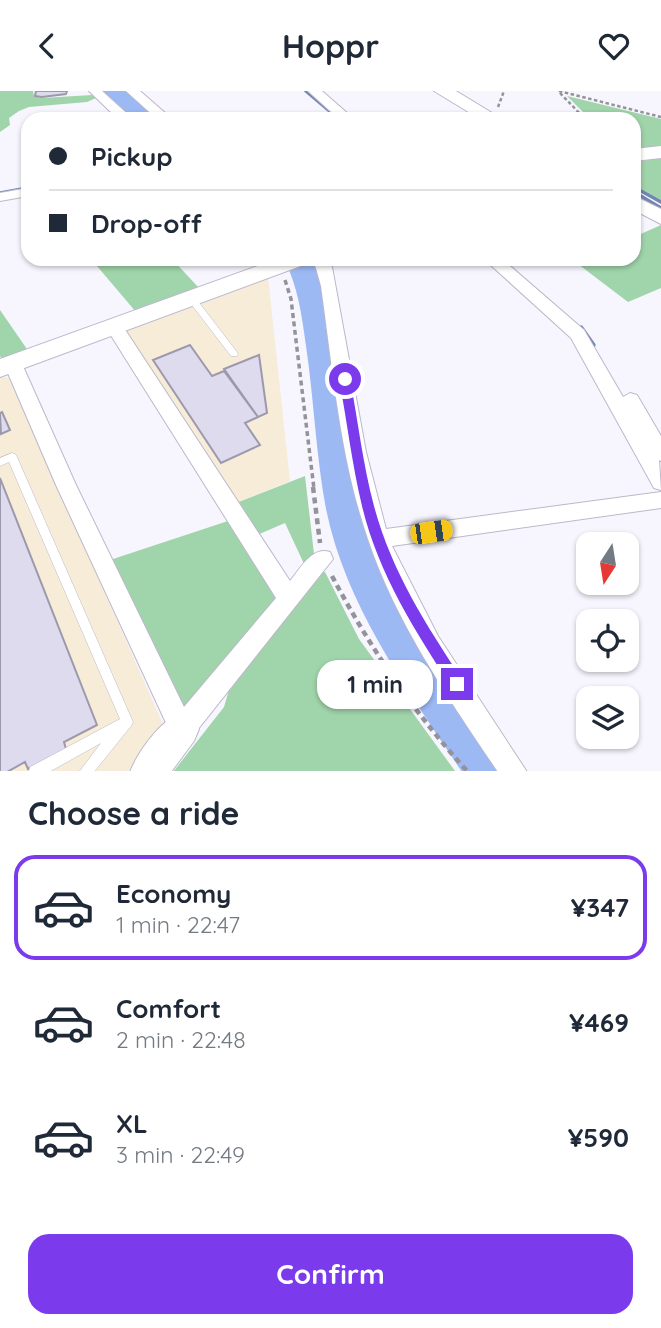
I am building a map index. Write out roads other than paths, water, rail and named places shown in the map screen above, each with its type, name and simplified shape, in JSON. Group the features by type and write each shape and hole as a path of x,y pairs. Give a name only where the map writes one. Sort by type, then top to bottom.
{"street":[{"path":"94,91 119,112"},
{"path":"132,91 157,112"},
{"path":"299,91 323,112"},
{"path":"314,91 339,112"},
{"path":"443,91 480,112"},
{"path":"641,154 661,152"},
{"path":"0,197 21,193"},
{"path":"641,206 661,218"},
{"path":"182,729 6,366 274,266"},
{"path":"323,266 368,507 391,571 414,617 513,771"},
{"path":"500,266 578,334 661,482"},
{"path":"517,266 587,329 661,453"},
{"path":"114,327 289,599"},
{"path":"380,539 661,500"},
{"path":"149,771 322,559"}],"lane":[{"path":"191,298 234,353"},
{"path":"0,462 12,457 127,722"},
{"path":"37,771 127,722"},
{"path":"86,771 127,722"}],"waterway":[{"path":"114,91 138,112"},
{"path":"306,91 331,112"},
{"path":"0,193 21,189"},
{"path":"641,191 661,202"},
{"path":"641,196 661,208"},
{"path":"302,266 313,300 344,508 353,544 367,579 403,646 488,771"},
{"path":"581,328 593,345"}]}
